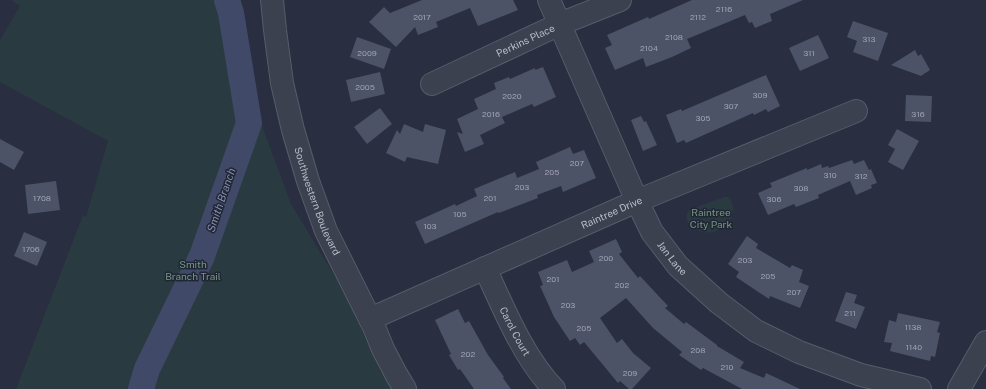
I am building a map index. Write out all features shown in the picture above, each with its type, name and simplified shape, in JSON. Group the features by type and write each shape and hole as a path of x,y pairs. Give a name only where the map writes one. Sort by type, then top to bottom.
{"street":[{"name":"Southwestern Boulevard","path":"272,0 282,83 293,130 308,181 326,231 396,374 405,389"},
{"name":"Jan Lane","path":"549,0 652,232 678,266 719,303 756,331 799,352 861,374 920,389"},
{"name":"Perkins Place","path":"432,84 560,24 620,0"},
{"name":"Raintree Drive","path":"370,319 637,201 856,111"},
{"name":"Carol Court","path":"485,268 513,328 542,377 554,389"},
{"path":"959,389 986,342"}],"green space":[{"name":"Smith Branch Trail","path":"11,0 214,0 291,204 346,295 380,371 394,389 16,389 83,215 86,217 108,141 0,82 0,40 20,6"},
{"name":"Raintree City Park","path":"724,197 728,197 730,199 733,212 731,219 724,227 716,231 707,232 700,231 689,224 687,214 691,209"}],"building":[{"path":"422,0 513,0 518,10 478,26 470,8 436,22 438,27 418,35 415,27 396,47 369,22 384,7 390,13"},
{"path":"692,0 803,0 770,14 772,21 755,28 752,22 749,23 745,15 687,39 691,48 672,57 646,67 643,58 615,70 605,48 612,45 607,35"},
{"path":"853,21 888,33 878,61 853,52 857,41 847,37"},
{"path":"818,35 829,58 800,71 789,48"},
{"path":"357,37 391,49 384,69 350,57"},
{"path":"915,50 918,56 921,54 930,70 921,76 891,65"},
{"path":"543,67 556,97 534,107 532,104 502,117 505,123 480,135 484,144 465,152 457,132 463,134 457,119 478,109 474,99 496,89 494,83 509,77 510,79 535,68 535,70"},
{"path":"380,72 385,94 351,102 346,80"},
{"path":"766,75 780,106 768,112 766,109 754,115 753,113 686,143 684,140 677,143 666,115 681,109 682,111"},
{"path":"906,95 932,96 931,122 905,121"},
{"path":"380,108 392,124 367,144 354,127"},
{"path":"641,116 644,122 646,121 657,145 643,151 631,120"},
{"path":"404,124 423,132 425,124 446,130 438,164 407,157 405,162 386,153 397,130 400,134"},
{"path":"897,129 919,141 903,170 888,162 895,149 888,145"},
{"path":"0,139 24,152 14,170 0,162"},
{"path":"570,147 573,154 584,150 596,178 563,192 561,186 537,195 538,198 499,213 498,212 425,244 415,222 477,196 474,189 515,172 517,178 539,169 536,162"},
{"path":"852,160 854,164 864,160 869,170 871,169 877,183 871,185 872,188 856,195 850,181 818,195 819,198 796,207 794,204 768,215 758,193 772,187 770,183 821,164 822,168 828,166 829,168"},
{"path":"56,181 60,210 28,214 25,185"},
{"path":"24,232 47,242 37,266 14,256"},
{"path":"747,236 758,244 756,248 790,268 792,265 803,270 799,282 809,286 800,308 770,296 769,299 736,277 739,272 728,264"},
{"path":"616,239 622,252 619,254 638,278 640,276 668,306 665,308 684,324 686,322 717,346 744,362 740,368 764,378 766,373 800,389 742,389 703,368 701,370 679,355 682,352 653,328 626,298 600,318 617,343 622,339 633,353 651,368 632,389 629,389 620,381 618,383 584,342 580,345 575,338 570,341 554,317 540,286 543,285 538,272 567,260 572,272 594,262 589,251"},
{"path":"846,292 857,295 854,303 865,307 856,329 835,321"},
{"path":"458,309 465,323 469,321 488,355 511,389 474,389 460,369 458,370 449,355 451,354 435,320"},
{"path":"898,313 940,322 937,332 940,333 935,357 931,356 930,361 890,351 892,343 884,342 889,320 896,322"}],"waterway":[{"name":"Smith Branch","path":"141,389 147,369 202,256 249,123 231,13 227,0"}]}
